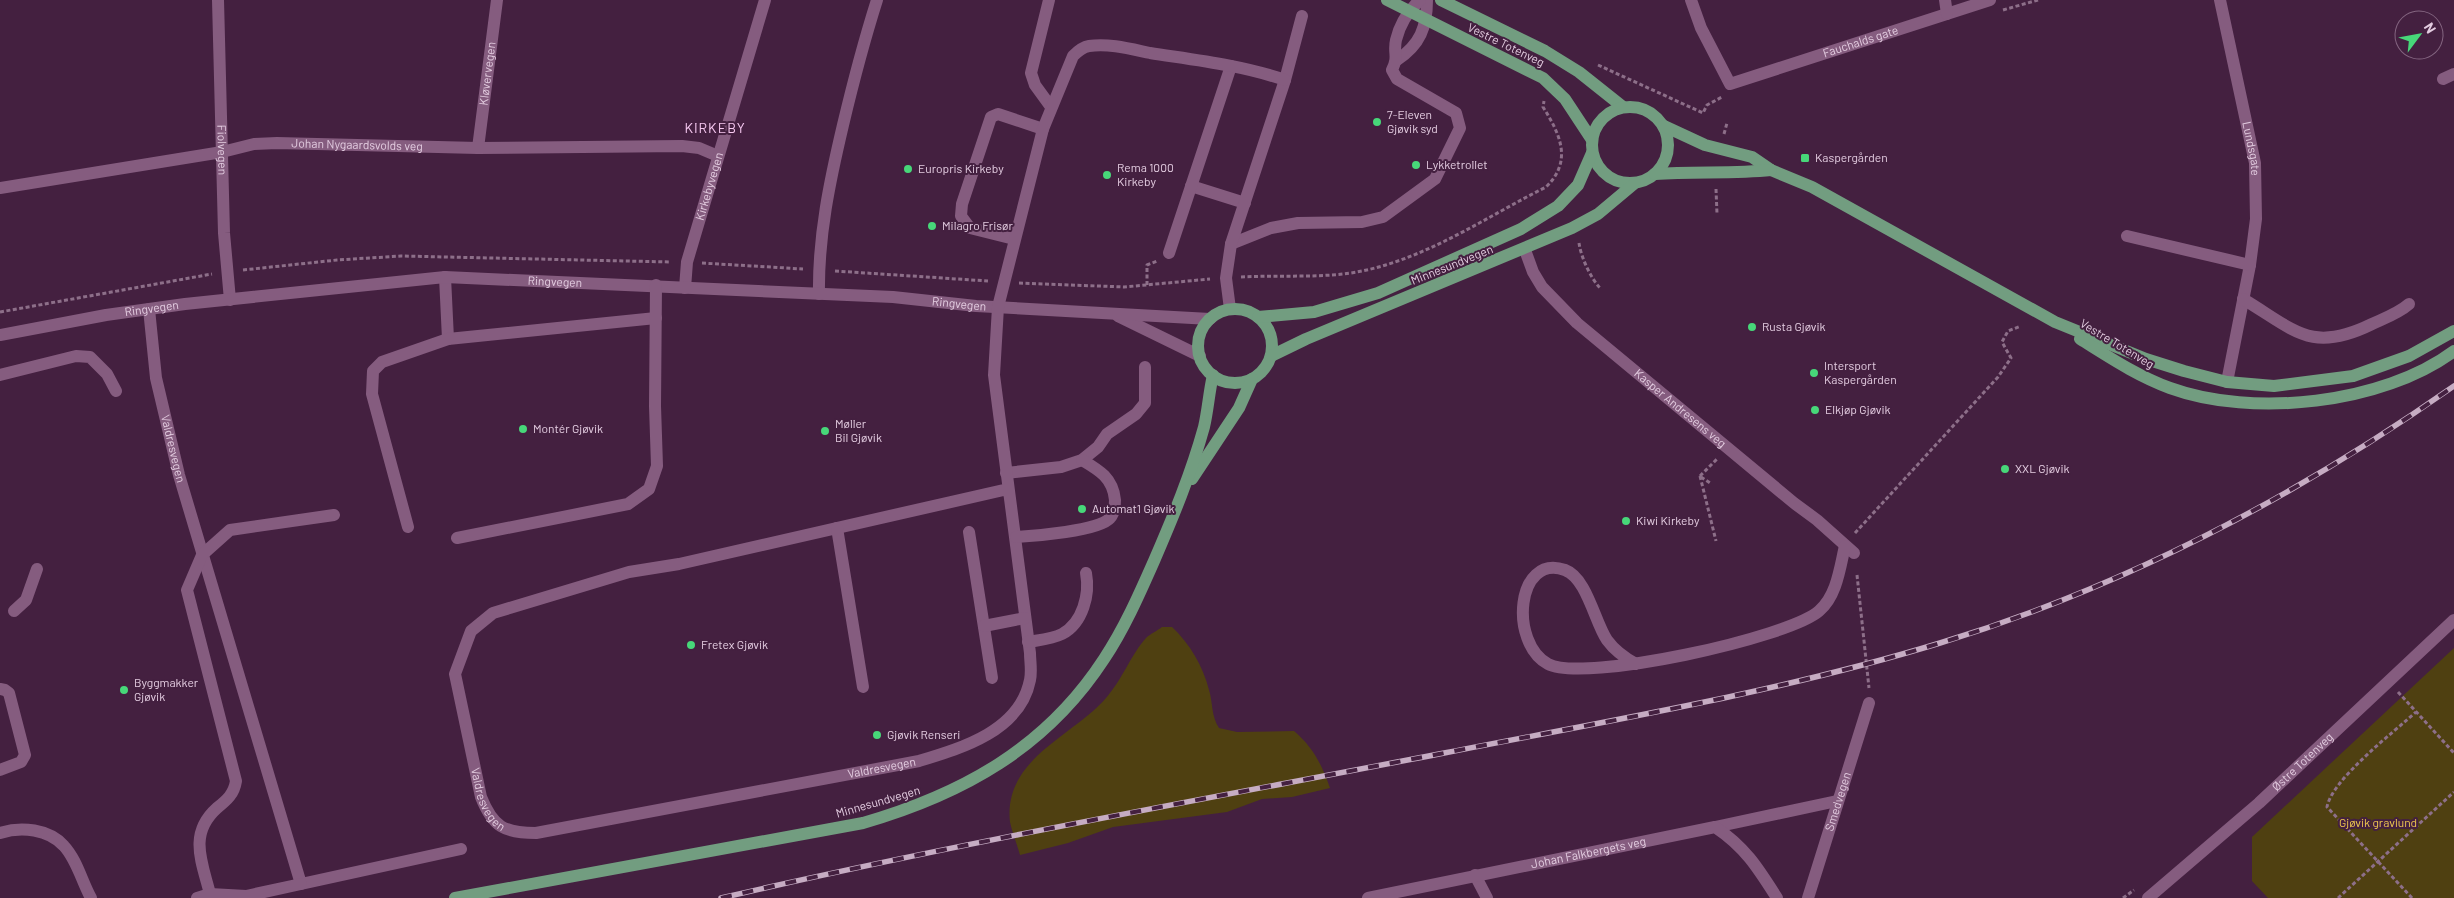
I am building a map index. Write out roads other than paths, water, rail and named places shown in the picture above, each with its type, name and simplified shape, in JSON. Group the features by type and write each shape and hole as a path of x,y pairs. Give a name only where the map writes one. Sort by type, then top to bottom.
{"main road":[{"name":"Vestre Totenveg","path":"1387,0 1407,12 1543,78 1565,99 1592,140"},
{"name":"Vestre Totenveg","path":"1441,0 1545,51 1579,72 1623,107"},
{"path":"1623,107 1646,110 1664,126 1667,134 1668,152 1661,168 1655,174 1635,183 1619,182 1605,174 1592,154 1592,140 1596,127 1605,116 1623,107"},
{"name":"Vestre Totenveg","path":"1664,126 1705,145 1752,158 1771,170 1812,187 2055,322 2134,373 2171,389 2217,399 2271,404 2323,400 2361,393 2420,370 2454,352"},
{"name":"Minnesundvegen","path":"1230,309 1242,309 1258,317 1314,312 1357,301 1378,293 1521,229 1558,206 1584,174 1592,154"},
{"name":"Vestre Totenveg","path":"1655,174 1717,171 1746,173 1771,170"},
{"name":"Minnesundvegen","path":"1184,492 1239,408 1252,379 1264,369 1271,356 1306,339 1525,250 1598,214 1635,183"},
{"path":"1230,309 1210,319 1200,333 1200,356 1213,375 1230,382 1252,379"},
{"path":"1258,317 1270,334 1271,356"},
{"name":"Vestre Totenveg","path":"2055,322 2146,359 2184,372 2227,382 2274,386 2353,376 2409,356 2454,331"},
{"name":"Minnesundvegen","path":"455,898 863,823 928,802 987,772 1017,752 1049,725 1086,685 1105,659 1139,596 1184,492 1205,424 1213,375"}],"street":[{"name":"Fiolvegen","path":"218,0 224,233 230,300"},
{"name":"Kløvervegen","path":"478,148 497,0"},
{"name":"Kirkebyvegen","path":"685,288 687,262 765,0"},
{"path":"819,294 819,270 828,188 862,45 877,0"},
{"path":"1049,0 1031,73 1042,97 1051,107"},
{"path":"1231,244 1271,228 1298,223 1362,222 1383,217 1435,179 1460,128 1456,113 1397,79 1392,70 1397,60 1396,41 1407,12 1420,0"},
{"path":"1397,60 1411,51 1427,22 1427,0"},
{"name":"Fauchalds gate","path":"1690,0 1701,28 1730,84 1990,0"},
{"path":"1945,0 1947,14"},
{"name":"Lundsgate","path":"2220,0 2255,163 2256,219 2250,265 2227,382"},
{"path":"1230,309 1226,278 1231,244 1285,80 1302,16"},
{"name":"Valdresvegen","path":"1008,489 679,564 630,572 493,613 471,631 455,674 481,797 488,815 502,829 516,833 536,833 919,761 978,740 1006,722 1018,709 1026,695 1031,678 1016,536 1008,489 994,375 998,306 1043,129 1051,107 1074,56 1079,50 1089,46 1110,46 1231,66 1259,71 1285,80"},
{"path":"1169,253 1231,66"},
{"path":"1014,239 970,228 961,216 962,204 991,117 998,114 1043,129"},
{"name":"Johan Nygaardsvolds veg","path":"0,188 222,152 254,144 478,148 682,146 699,148 718,156"},
{"path":"1191,186 1245,202"},
{"path":"2126,236 2250,265"},
{"name":"Kasper Andresens veg","path":"1525,250 1533,272 1542,288 1577,323 1850,549 1832,595 1826,604 1811,617 1798,624 1725,645 1636,664"},
{"path":"445,277 448,339"},
{"name":"Ringvegen","path":"0,335 149,309 445,277 893,297 1113,314 1210,319"},
{"path":"457,538 628,504 649,489 657,466 655,406 656,286"},
{"path":"2243,299 2295,331 2315,339 2340,337 2361,330 2410,304"},
{"name":"Valdresvegen","path":"149,309 156,378 179,475 301,884"},
{"name":"Ringvegen","path":"1113,314 1200,356"},
{"path":"408,527 372,394 371,381 373,371 382,362 448,339 656,318"},
{"path":"0,375 76,356 90,357 107,374 116,391"},
{"path":"1006,473 1061,467 1082,460 1098,447 1107,434 1136,414 1145,403 1146,367"},
{"path":"1016,536 1084,528 1103,523 1111,517 1115,505 1111,484 1104,473 1082,460"},
{"path":"210,894 198,846 199,834 206,819 228,800 235,790 236,781 187,590 202,554 230,530 334,515"},
{"path":"838,528 862,687"},
{"path":"969,532 992,678"},
{"path":"14,611 26,600 37,568"},
{"path":"1554,568 1567,570 1582,587 1607,640 1619,654 1636,664 1575,670 1548,664 1535,653 1528,643 1524,623 1523,598 1526,586 1544,571 1554,568"},
{"path":"1028,642 1060,635 1075,624 1087,597 1086,573"},
{"path":"984,626 1025,618"},
{"name":"Østre Totenveg","path":"2148,898 2259,803 2454,620"},
{"path":"0,689 9,693 25,755 21,762 0,770"},
{"name":"Smedvegen","path":"1808,898 1868,704"},
{"name":"Johan Falkbergets veg","path":"1368,898 1837,801"},
{"path":"1715,827 1735,841 1753,860 1777,898"},
{"path":"0,832 14,828 49,835 64,846 91,898"},
{"path":"197,898 210,894 246,896 461,849"},
{"path":"1475,875 1487,898"}],"railway":[{"path":"721,898 990,840 1691,705 1816,677 1940,643 2076,595 2207,535 2333,465 2454,386"}],"place":[{"name":"7-Eleven Gjøvik syd","path":"1377,122"},
{"name":"Kaspergården","path":"1805,158"},
{"name":"Lykketrollet","path":"1416,165"},
{"name":"Europris Kirkeby","path":"908,169"},
{"name":"Rema 1000 Kirkeby","path":"1107,175"},
{"name":"Milagro Frisør","path":"932,226"},
{"name":"Rusta Gjøvik","path":"1752,327"},
{"name":"Intersport Kaspergården","path":"1814,373"},
{"name":"Elkjøp Gjøvik","path":"1815,410"},
{"name":"Montér Gjøvik","path":"523,429"},
{"name":"Møller Bil Gjøvik","path":"825,431"},
{"name":"XXL Gjøvik","path":"2005,469"},
{"name":"Automat1 Gjøvik","path":"1082,509"},
{"name":"Kiwi Kirkeby","path":"1626,521"},
{"name":"Fretex Gjøvik","path":"691,645"},
{"name":"Byggmakker Gjøvik","path":"124,690"},
{"name":"Gjøvik Renseri","path":"877,735"}],"district":[{"name":"KIRKEBY","path":"715,128"}],"park label":[{"name":"Gjøvik gravlund","path":"2378,823"}]}
